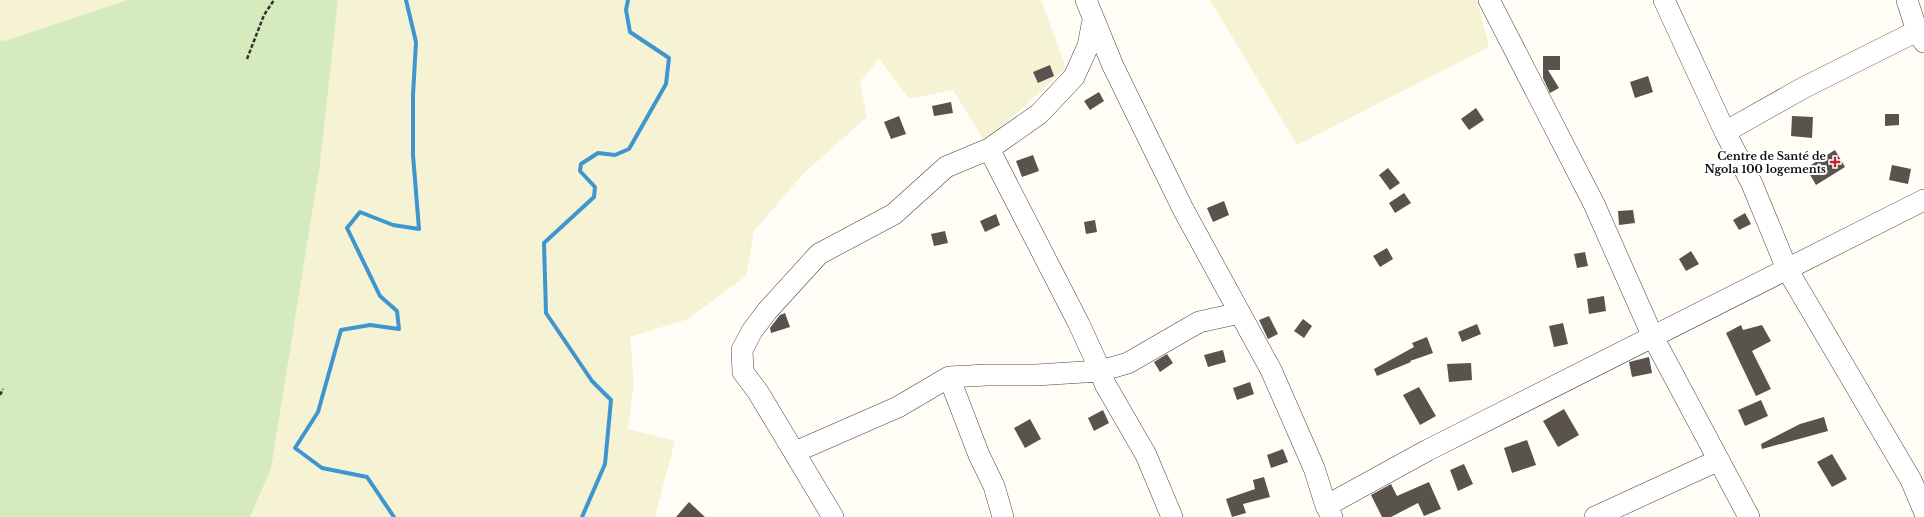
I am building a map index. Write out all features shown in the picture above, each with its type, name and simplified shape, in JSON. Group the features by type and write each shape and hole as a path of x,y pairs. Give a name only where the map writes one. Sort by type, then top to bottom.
{"street":[{"path":"1086,0 1113,66 1184,209 1271,370 1314,468 1329,511 1428,450 1924,200"},
{"path":"1489,0 1594,204 1653,337 1749,517"},
{"path":"1664,0 1724,132 1752,184 1787,269 1917,476 1924,511"},
{"path":"1724,132 1803,88 1921,37 1907,0"},
{"path":"833,517 808,478 795,452 758,392 743,372 742,350 752,331 767,311 819,254 894,214 946,167 989,149 1039,114 1074,77 1088,46 1093,20"},
{"path":"989,149 1038,242 1105,384 1146,455 1172,517"},
{"path":"795,452 898,407 949,377 1036,375 1100,371 1128,363 1199,322 1240,313"},
{"path":"949,377 979,455 994,486 1003,517"},
{"path":"1595,517 1719,460"}],"path":[{"path":"247,60 264,15 274,0"},
{"path":"0,395 3,389"}],"shaded area":[{"path":"0,0 127,0 4,41 0,40"},
{"path":"338,0 1041,0 1066,68 985,142 953,90 909,99 879,59 860,82 867,117 804,173 754,231 746,276 688,319 630,337 634,383 628,429 675,441 655,517 250,517 271,469 320,164"},
{"path":"1210,0 1477,0 1489,47 1297,145"}],"green space":[{"path":"127,0 338,0 320,164 271,469 250,517 0,517 0,40 4,41"}],"building":[{"path":"1543,56 1560,56 1560,70 1548,70 1559,88 1550,93 1543,78"},
{"path":"1050,65 1054,76 1038,83 1033,72"},
{"path":"1648,76 1653,92 1635,98 1630,82"},
{"path":"1099,92 1104,101 1090,110 1084,101"},
{"path":"951,102 953,113 934,116 932,106"},
{"path":"1476,108 1484,120 1469,130 1461,119"},
{"path":"1885,114 1899,114 1899,125 1885,126"},
{"path":"899,116 906,134 891,139 884,122"},
{"path":"1792,116 1813,117 1812,138 1791,136"},
{"path":"1835,150 1845,167 1816,185 1806,168"},
{"path":"1033,155 1039,171 1022,177 1016,161"},
{"path":"1892,165 1911,169 1908,184 1889,180"},
{"path":"1388,168 1400,183 1390,190 1379,175"},
{"path":"1404,193 1411,203 1395,213 1389,203"},
{"path":"1224,201 1229,215 1213,222 1207,208"},
{"path":"1633,210 1635,223 1619,225 1618,211"},
{"path":"1745,213 1751,224 1739,230 1733,220"},
{"path":"996,214 1000,225 985,232 980,221"},
{"path":"1095,220 1097,232 1086,234 1084,222"},
{"path":"945,231 948,243 934,246 931,234"},
{"path":"1387,248 1393,259 1380,267 1373,256"},
{"path":"1691,251 1699,264 1686,271 1679,259"},
{"path":"1585,252 1588,266 1577,268 1574,254"},
{"path":"1604,296 1606,311 1589,314 1587,299"},
{"path":"785,313 790,327 771,333 770,328 780,315"},
{"path":"1269,316 1278,334 1268,339 1259,320"},
{"path":"1303,319 1312,326 1304,338 1294,331"},
{"path":"1563,323 1568,344 1554,347 1549,326"},
{"path":"1477,324 1481,334 1462,342 1458,332"},
{"path":"1741,325 1743,330 1762,325 1771,341 1752,351 1771,389 1756,396 1726,333"},
{"path":"1427,337 1433,353 1410,361 1411,362 1377,376 1374,369 1414,347 1412,343"},
{"path":"1223,350 1226,362 1208,367 1204,355"},
{"path":"1167,354 1173,363 1160,372 1154,362"},
{"path":"1649,357 1652,373 1632,377 1629,362"},
{"path":"1471,363 1472,380 1449,382 1447,364"},
{"path":"1250,382 1254,394 1237,400 1233,388"},
{"path":"1419,387 1436,416 1420,425 1403,395"},
{"path":"1761,400 1768,416 1745,426 1738,410"},
{"path":"1564,409 1579,435 1558,447 1543,421"},
{"path":"1103,410 1109,423 1094,431 1088,418"},
{"path":"1824,417 1828,431 1762,449 1761,444 1800,424"},
{"path":"1030,419 1041,439 1025,448 1014,428"},
{"path":"1527,440 1536,465 1512,473 1504,448"},
{"path":"1283,449 1288,462 1271,468 1267,455"},
{"path":"1832,454 1847,479 1832,487 1817,462"},
{"path":"1464,464 1473,484 1458,491 1450,470"},
{"path":"1264,477 1270,497 1243,504 1246,513 1232,517 1226,499 1255,489 1253,480"},
{"path":"1429,482 1441,509 1424,516 1418,503 1391,517 1382,517 1371,495 1391,484 1397,496"},
{"path":"689,502 705,517 676,517"}],"waterway":[{"path":"394,517 367,477 322,468 295,448 318,412 341,330 370,325 399,329 397,311 380,296 347,228 360,212 393,225 419,229 413,155 413,95 416,42 406,0"},
{"path":"582,517 605,464 611,400 592,381 546,313 544,243 594,197 595,187 580,171 581,164 598,153 615,155 629,149 666,84 669,58 630,32 626,10 628,0"}],"place":[{"name":"Centre de Santé de Ngola 100 logements","path":"1835,162"}]}
